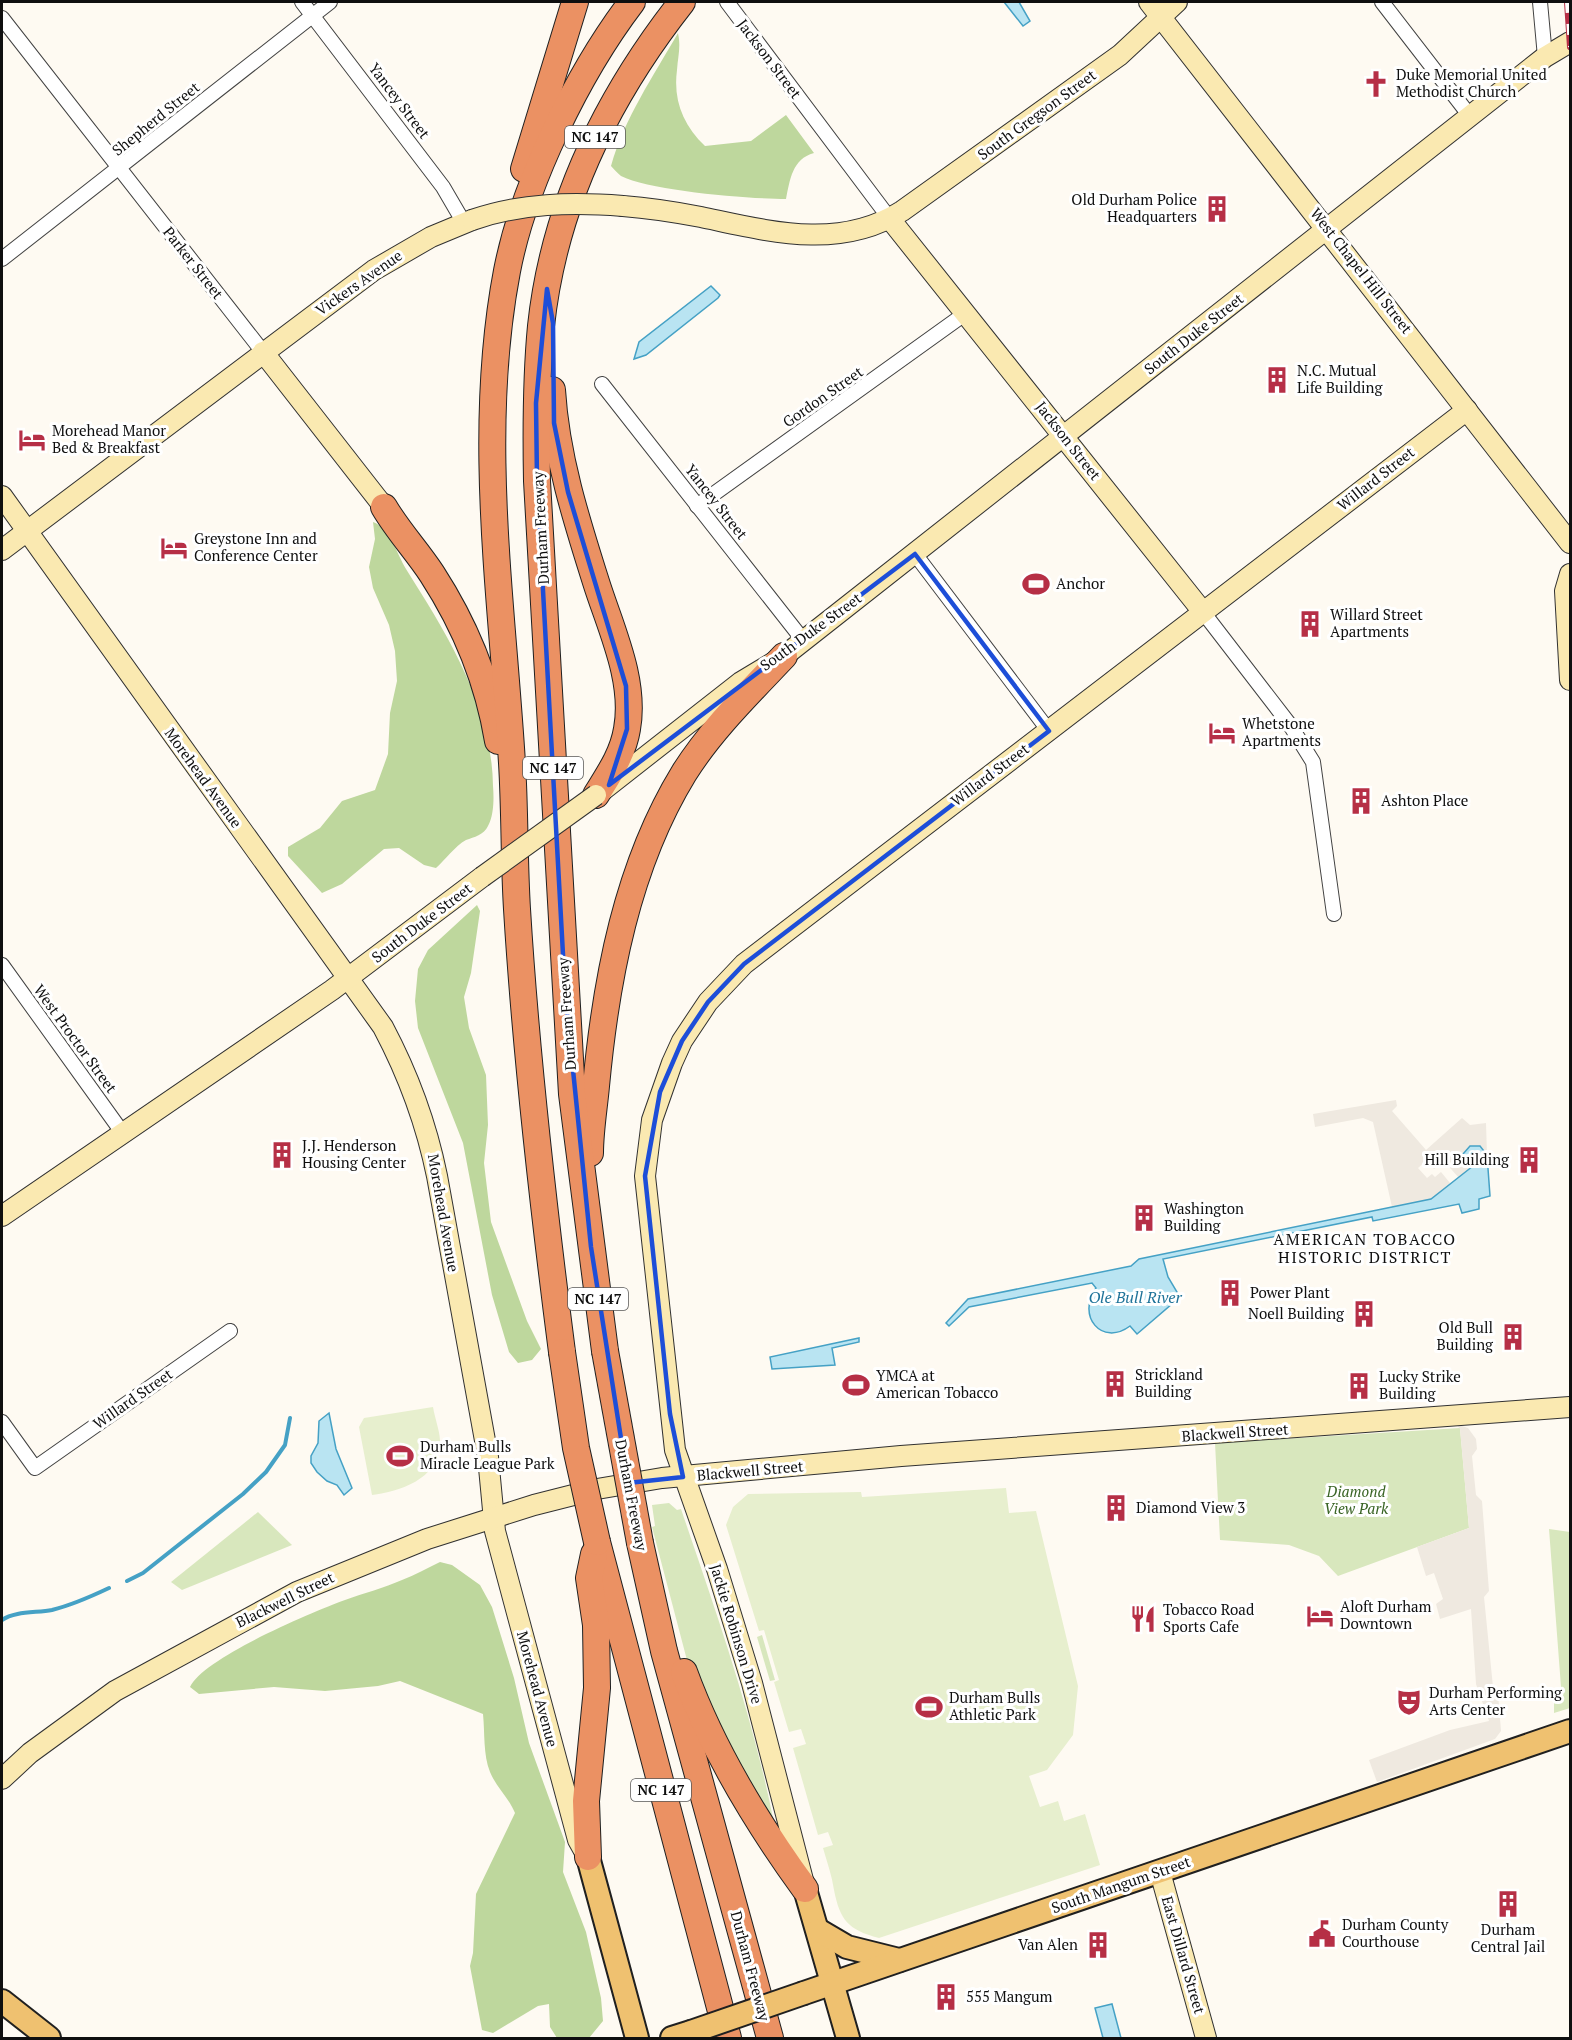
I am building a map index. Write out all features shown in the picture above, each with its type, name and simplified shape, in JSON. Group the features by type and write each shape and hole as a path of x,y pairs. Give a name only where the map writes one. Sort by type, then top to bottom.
{"highway":[{"path":"523,213 519,189 575,2"},
{"name":"NC 147","path":"632,2 595,56 568,105 523,213 508,268 501,314 493,418 497,563 513,768 517,908 535,1113 562,1352 576,1448 597,1542 728,2038"},
{"name":"Durham Freeway","path":"682,2 627,77 604,118 573,189 547,290 536,403 537,481 572,1094 605,1351 655,1615 770,2038"},
{"path":"547,290 552,323 554,423 568,492 617,647 629,711 620,752 596,795"},
{"path":"384,507 449,603 465,632 485,682 497,737 517,908"},
{"path":"591,1247 590,1149 602,1025 634,884 664,810 684,774 718,728 794,648"},
{"path":"588,1857 586,1801 597,1688 596,1625 589,1578 597,1542"},
{"path":"655,1615 677,1652 693,1696 721,1754 777,1848 805,1889"}],"main road":[{"name":"South Mangum Street","path":"681,2035 1570,1731"},
{"name":"Morehead Avenue","path":"588,1857 637,2038"},
{"name":"Jackie Robinson Drive","path":"805,1889 848,2038"},
{"path":"818,1930 847,1947 901,1960"},
{"path":"2,2001 49,2038"}],"street":[{"name":"Yancey Street","path":"303,2 468,222"},
{"name":"Shepherd Street","path":"2,259 330,2"},
{"name":"Jackson Street","path":"727,2 890,219 1065,436 1290,725 1313,762 1334,914"},
{"name":"West Chapel Hill Street","path":"1149,2 1328,229 1570,543"},
{"name":"South Gregson Street","path":"890,219 1079,86 1120,55 1177,2"},
{"path":"1382,2 1470,116"},
{"path":"1540,2 1545,57"},
{"name":"Parker Street","path":"2,18 384,507"},
{"name":"South Duke Street","path":"2,1216 348,978 596,795 741,682 794,648 1545,57 1570,42"},
{"name":"Vickers Avenue","path":"2,549 393,257 494,212 555,204 623,206 802,235 846,233 890,219"},
{"name":"Gordon Street","path":"698,506 966,313"},
{"name":"Yancey Street","path":"602,384 698,506 794,648"},
{"name":"Willard Street","path":"649,1226 645,1176 652,1120 660,1092 679,1048 708,1002 744,964 1467,410"},
{"name":"Morehead Avenue","path":"2,496 383,1027 398,1055 428,1132 488,1457 494,1517 502,1561 578,1840 588,1857"},
{"path":"915,554 1048,731"},
{"path":"1570,574 1565,591 1570,680"},
{"name":"West Proctor Street","path":"2,965 122,1132"},
{"name":"Jackie Robinson Drive","path":"649,1226 675,1449 717,1569 753,1683 805,1889"},
{"name":"Willard Street","path":"2,1422 35,1468 230,1331"},
{"name":"Blackwell Street","path":"2,1779 45,1741 115,1690 297,1592 390,1553 494,1517 597,1489 683,1477 901,1456 1570,1407"},
{"name":"East Dillard Street","path":"1160,1872 1206,2038"}],"highlighted area":[{"path":"547,289 553,323 554,423 568,492 626,686 627,729 609,785 915,554 1049,731 744,964 708,1002 682,1041 660,1092 645,1176 670,1414 683,1477 628,1483 591,1247 565,991 537,481 536,403"}],"green space":[{"path":"678,33 676,81 678,102 685,121 705,146 751,141 786,115 814,153 801,160 793,171 786,199 726,196 654,186 621,176 611,166 632,114"},
{"path":"373,522 384,530 392,542 437,619 476,699 491,756 492,812 490,822 484,832 466,840 454,849 436,868 424,865 399,848 384,849 342,884 322,893 288,856 288,847 320,828 342,801 375,790 388,754 390,713 397,681 395,651 389,625 373,588 369,567 375,539"},
{"path":"477,905 480,911 471,973 464,997 469,1028 486,1075 488,1125 484,1163 491,1222 527,1321 541,1349 532,1360 518,1363 509,1352 492,1295 463,1143 418,1028 415,1001 418,969 428,950"},
{"name":"Durham Bulls Miracle League Park","path":"433,1407 440,1445 432,1467 425,1475 405,1487 372,1495 359,1427 364,1418"},
{"name":"Diamond View Park","path":"1460,1428 1469,1528 1338,1576 1319,1556 1289,1545 1220,1540 1215,1443"},
{"name":"Durham Bulls Athletic Park","path":"1006,1488 1009,1513 1036,1511 1078,1686 1073,1735 1047,1770 1029,1776 1040,1807 1058,1801 1064,1821 1085,1814 1100,1865 879,1938 868,1935 847,1922 839,1909 823,1848 833,1845 828,1832 818,1835 793,1748 806,1744 801,1729 789,1732 774,1682 779,1680 764,1630 759,1631 726,1525 733,1507 748,1494 861,1492 862,1497"},
{"path":"669,1503 677,1510 681,1509 720,1625 756,1743 774,1823 770,1824 688,1664 652,1527 655,1526 652,1505"},
{"path":"258,1512 292,1545 182,1590 171,1582"},
{"path":"1549,1529 1570,1532 1570,1708 1554,1713 1554,1702 1562,1700"},
{"path":"440,1562 452,1565 480,1585 492,1607 514,1678 529,1743 565,1842 563,1872 586,1932 601,1998 603,2021 589,2038 557,2038 550,2027 549,2004 538,2006 493,2033 482,2030 470,1966 473,1953 476,1894 515,1813 488,1765 483,1714 400,1681 378,1686 325,1691 274,1687 199,1694 190,1687 199,1675 215,1663 260,1637 345,1600 412,1576"},
{"path":"762,1635 775,1680 770,1681 757,1637"}],"shaded area":[{"path":"1396,1100 1397,1106 1392,1111 1426,1150 1462,1118 1470,1125 1486,1123 1487,1155 1480,1146 1473,1166 1459,1178 1444,1161 1434,1169 1427,1160 1418,1168 1427,1178 1432,1174 1435,1177 1441,1172 1450,1183 1431,1199 1392,1207 1373,1122 1363,1118 1315,1127 1313,1114"},
{"path":"1456,1424 1468,1428 1476,1439 1477,1449 1472,1456 1476,1495 1482,1501 1489,1591 1484,1597 1493,1687 1498,1693 1501,1731 1495,1739 1377,1782 1369,1760 1450,1730 1489,1721 1476,1684 1471,1609 1440,1619 1436,1604 1443,1599 1434,1573 1426,1576 1417,1547 1469,1528 1460,1429"}],"water":[{"path":"1004,2 1019,2 1030,21 1023,26"},
{"path":"711,286 720,295 718,298 646,355 634,359 639,342"},
{"name":"Ole Bull River","path":"1470,1146 1480,1146 1487,1155 1490,1196 1479,1199 1479,1209 1462,1213 1459,1204 1373,1221 1372,1217 1163,1259 1168,1277 1180,1297 1137,1334 1130,1326 1120,1332 1110,1333 1102,1331 1095,1325 1089,1309 1096,1288 1092,1283 969,1307 949,1326 946,1323 968,1299 1131,1266 1139,1259 1431,1199 1473,1166 1463,1154"},
{"path":"859,1338 859,1342 832,1348 835,1365 772,1369 770,1357"},
{"path":"329,1413 336,1449 352,1488 344,1495 337,1485 327,1481 311,1463 311,1456 318,1443 319,1421"},
{"path":"1112,2004 1121,2038 1103,2038 1095,2008"}],"waterway":[{"path":"127,1581 143,1573 243,1494 266,1472 285,1445 290,1418"},
{"path":"2,1620 19,1614 59,1608 109,1588"}],"railway":[{"path":"1567,2 1570,47"}],"place":[{"name":"Duke Memorial United Methodist Church","path":"1376,84"},
{"name":"Old Durham Police Headquarters","path":"1217,209"},
{"name":"N.C. Mutual Life Building","path":"1277,380"},
{"name":"Morehead Manor Bed & Breakfast","path":"32,440"},
{"name":"Greystone Inn and Conference Center","path":"174,548"},
{"name":"Anchor","path":"1036,584"},
{"name":"Willard Street Apartments","path":"1310,624"},
{"name":"Whetstone Apartments","path":"1222,733"},
{"name":"Ashton Place","path":"1361,801"},
{"name":"J.J. Henderson Housing Center","path":"282,1155"},
{"name":"Hill Building","path":"1529,1160"},
{"name":"Washington Building","path":"1144,1218"},
{"name":"Power Plant","path":"1230,1293"},
{"name":"Noell Building","path":"1364,1314"},
{"name":"Old Bull Building","path":"1513,1337"},
{"name":"Strickland Building","path":"1115,1384"},
{"name":"YMCA at American Tobacco","path":"856,1385"},
{"name":"Lucky Strike Building","path":"1359,1386"},
{"name":"Durham Bulls Miracle League Park","path":"400,1456"},
{"name":"Diamond View 3","path":"1116,1508"},
{"name":"Aloft Durham Downtown","path":"1320,1616"},
{"name":"Tobacco Road Sports Cafe","path":"1143,1619"},
{"name":"Durham Performing Arts Center","path":"1409,1702"},
{"name":"Durham Bulls Athletic Park","path":"929,1707"},
{"name":"Durham Central Jail","path":"1508,1904"},
{"name":"Durham County Courthouse","path":"1322,1934"},
{"name":"Van Alen","path":"1098,1945"},
{"name":"555 Mangum","path":"946,1997"}],"district":[{"name":"AMERICAN TOBACCO HISTORIC DISTRICT","path":"1365,1248"}]}
